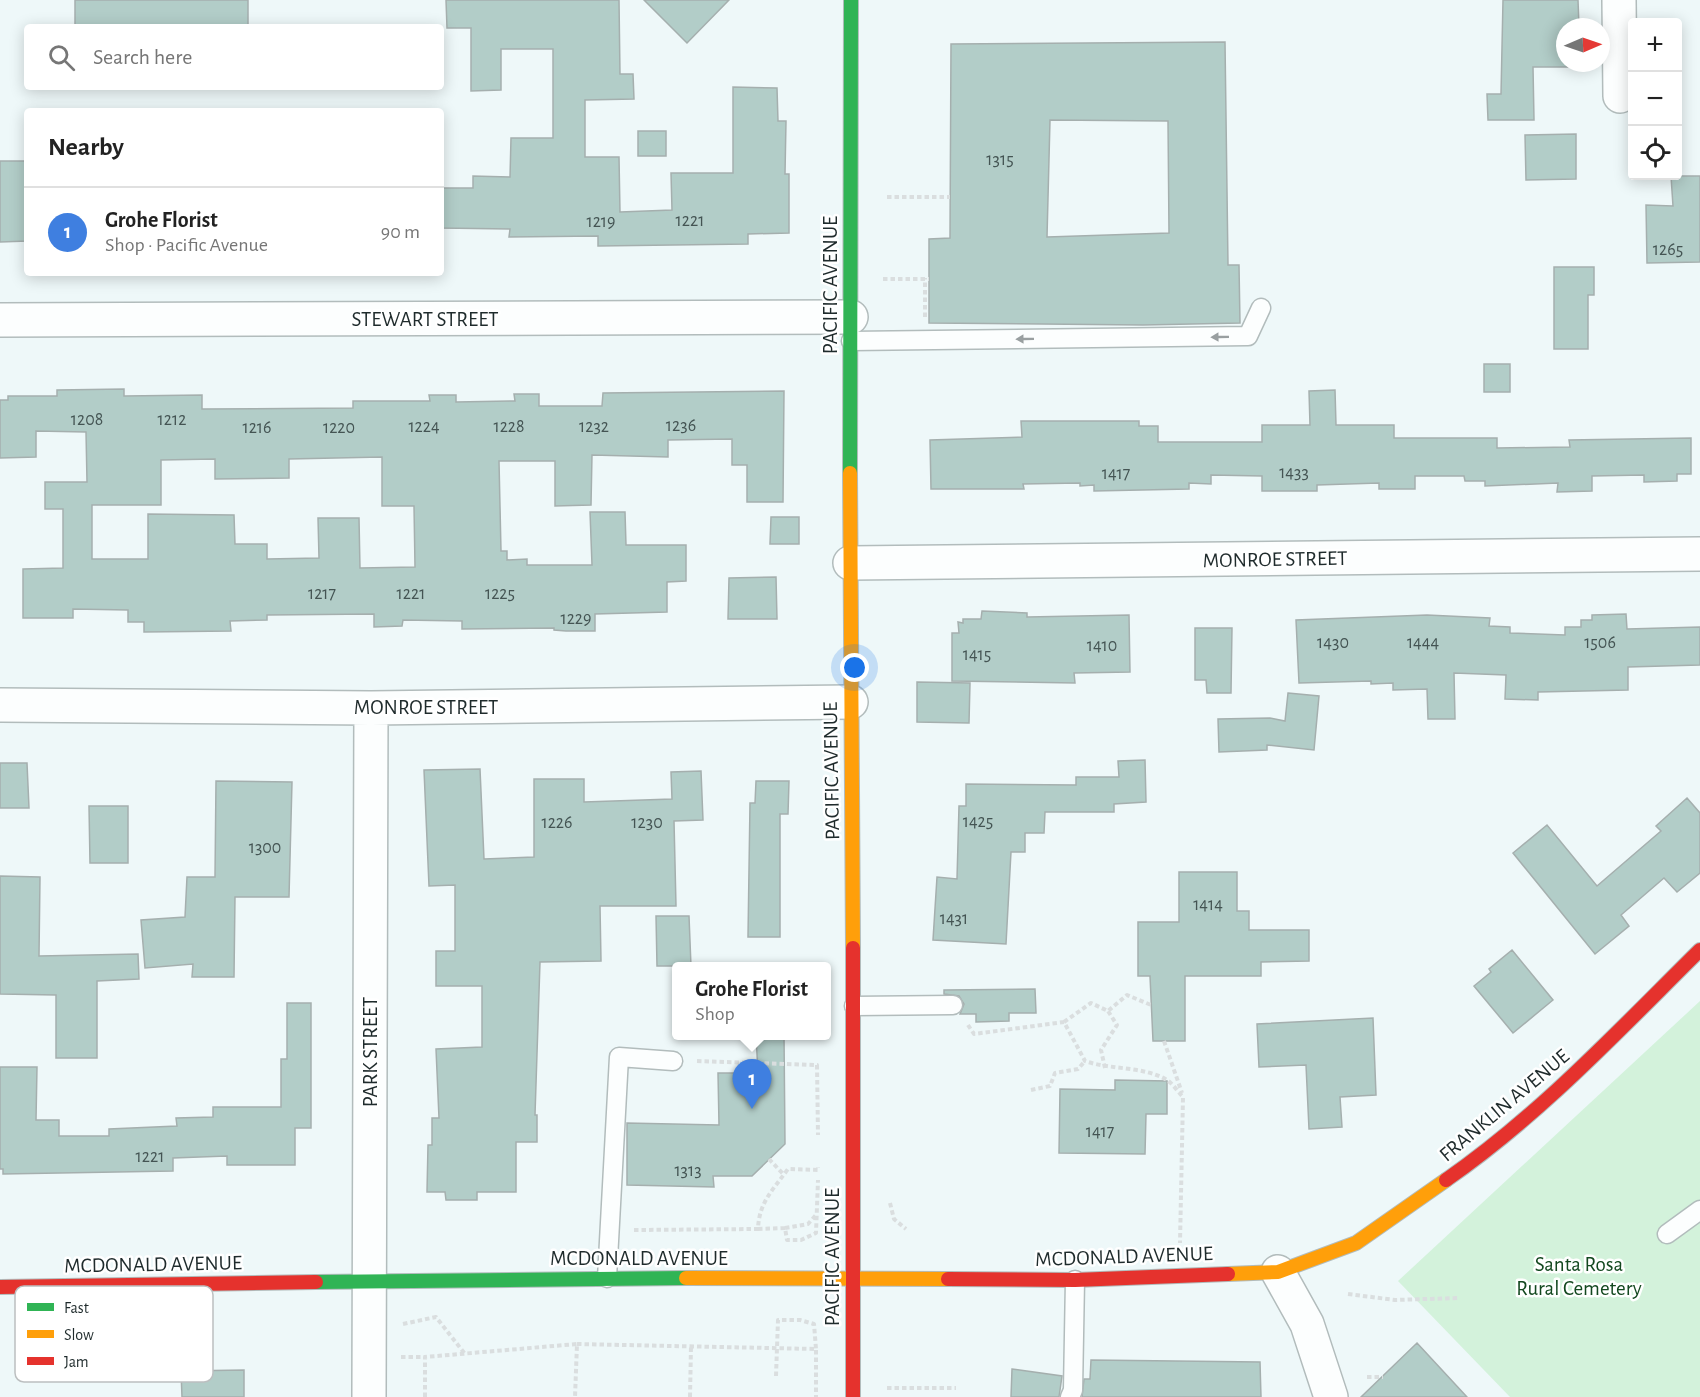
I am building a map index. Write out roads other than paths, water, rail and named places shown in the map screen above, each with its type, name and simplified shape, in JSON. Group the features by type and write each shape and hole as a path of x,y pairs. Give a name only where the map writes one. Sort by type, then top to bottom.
{"street":[{"name":"PACIFIC AVENUE","path":"851,0 850,563 854,1006 853,1397"},
{"path":"1619,0 1620,96"},
{"name":"STEWART STREET","path":"0,320 851,329"},
{"name":"MONROE STREET","path":"850,563 1700,554"},
{"name":"MONROE STREET","path":"0,705 371,708 851,702"},
{"name":"PARK STREET","path":"369,1397 371,708"},
{"name":"FRANKLIN AVENUE","path":"1278,1272 1356,1243 1489,1150 1584,1065 1700,950"},
{"path":"1278,1272 1307,1324 1331,1397"},
{"name":"MCDONALD AVENUE","path":"74,1286 607,1278 1075,1280 1278,1272"},
{"name":"MCDONALD AVENUE","path":"0,1287 15,1287"}],"lane":[{"path":"851,329 1248,336 1261,308"},
{"path":"854,1006 953,1005"},
{"path":"607,1278 619,1057 673,1061"},
{"path":"1667,1234 1700,1210"},
{"path":"1070,1397 1073,1390 1075,1280"}],"place":[{"name":"Grohe Florist","path":"752,1109"}],"park label":[{"name":"Santa Rosa Rural Cemetery","path":"1579,1276"}]}
